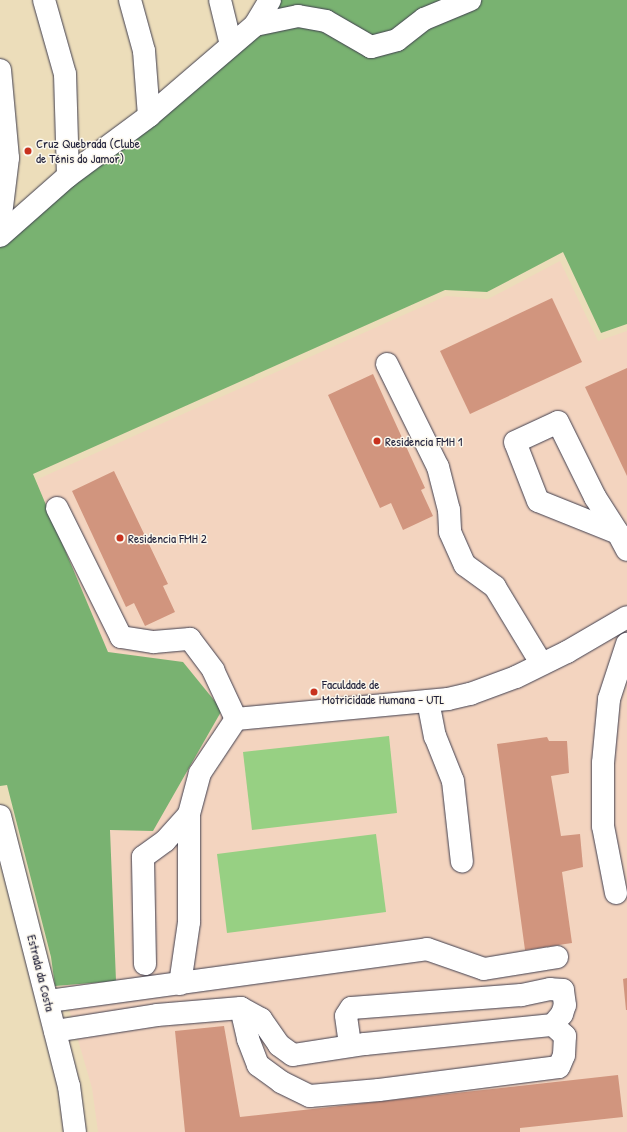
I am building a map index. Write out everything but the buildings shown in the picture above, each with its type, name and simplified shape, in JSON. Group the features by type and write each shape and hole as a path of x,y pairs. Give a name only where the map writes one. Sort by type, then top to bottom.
{"street":[{"path":"44,0 64,74 68,176"},
{"path":"130,0 144,51 149,116"},
{"path":"220,0 231,45"},
{"path":"0,236 68,176 149,116 255,25 270,0"},
{"path":"255,25 298,16 326,21 371,47 397,40 428,10 470,0"},
{"path":"0,70 8,158 0,223"},
{"path":"387,364 438,467 450,510 450,532 465,565 495,587 541,663"},
{"path":"558,422 595,497 622,542 538,501 515,442 558,422"},
{"path":"57,508 121,637 154,642 190,639 213,670 236,719"},
{"path":"236,719 428,701 470,694 516,677 541,663 595,638 627,617"},
{"path":"616,893 603,826 603,762 610,699 627,644"},
{"path":"428,701 435,736 453,780 462,862"},
{"path":"180,984 189,922 189,814 200,773 236,719"},
{"path":"145,964 143,856 165,840 189,814"},
{"name":"Estrada da Costa","path":"0,816 49,1001 69,1086 75,1132"},
{"path":"49,1001 427,950 484,969 558,957"},
{"path":"55,1031 157,1015 241,1008 261,1020 279,1045 293,1055 350,1046 553,1024 562,1014 565,1005 563,990 550,989 521,995 351,1008 346,1016 350,1046"},
{"path":"241,1008 248,1039 258,1065 281,1082 310,1096 379,1090 559,1067 564,1056 565,1036 553,1024"}],"shaded area":[{"name":"Faculdade de Motricidade Humana - UTL","path":"560,261 598,341 627,331 627,1132 98,1132 92,1088 62,985 0,651 38,479 446,296 488,299"}],"green space":[{"path":"270,0 627,0 627,324 601,333 563,252 487,292 445,290 33,474 108,652 183,662 222,710 153,831 110,830 116,981 55,986 51,957 7,785 0,786 0,236"},
{"path":"389,736 397,813 252,830 243,752"},
{"path":"376,834 386,912 227,933 217,854"}],"place":[{"name":"Cruz Quebrada (Clube de Ténis do Jamor)","path":"28,151"},
{"name":"Residencia FMH 1","path":"377,441"},
{"name":"Residencia FMH 2","path":"120,538"},
{"name":"Faculdade de Motricidade Humana - UTL","path":"314,692"}]}
